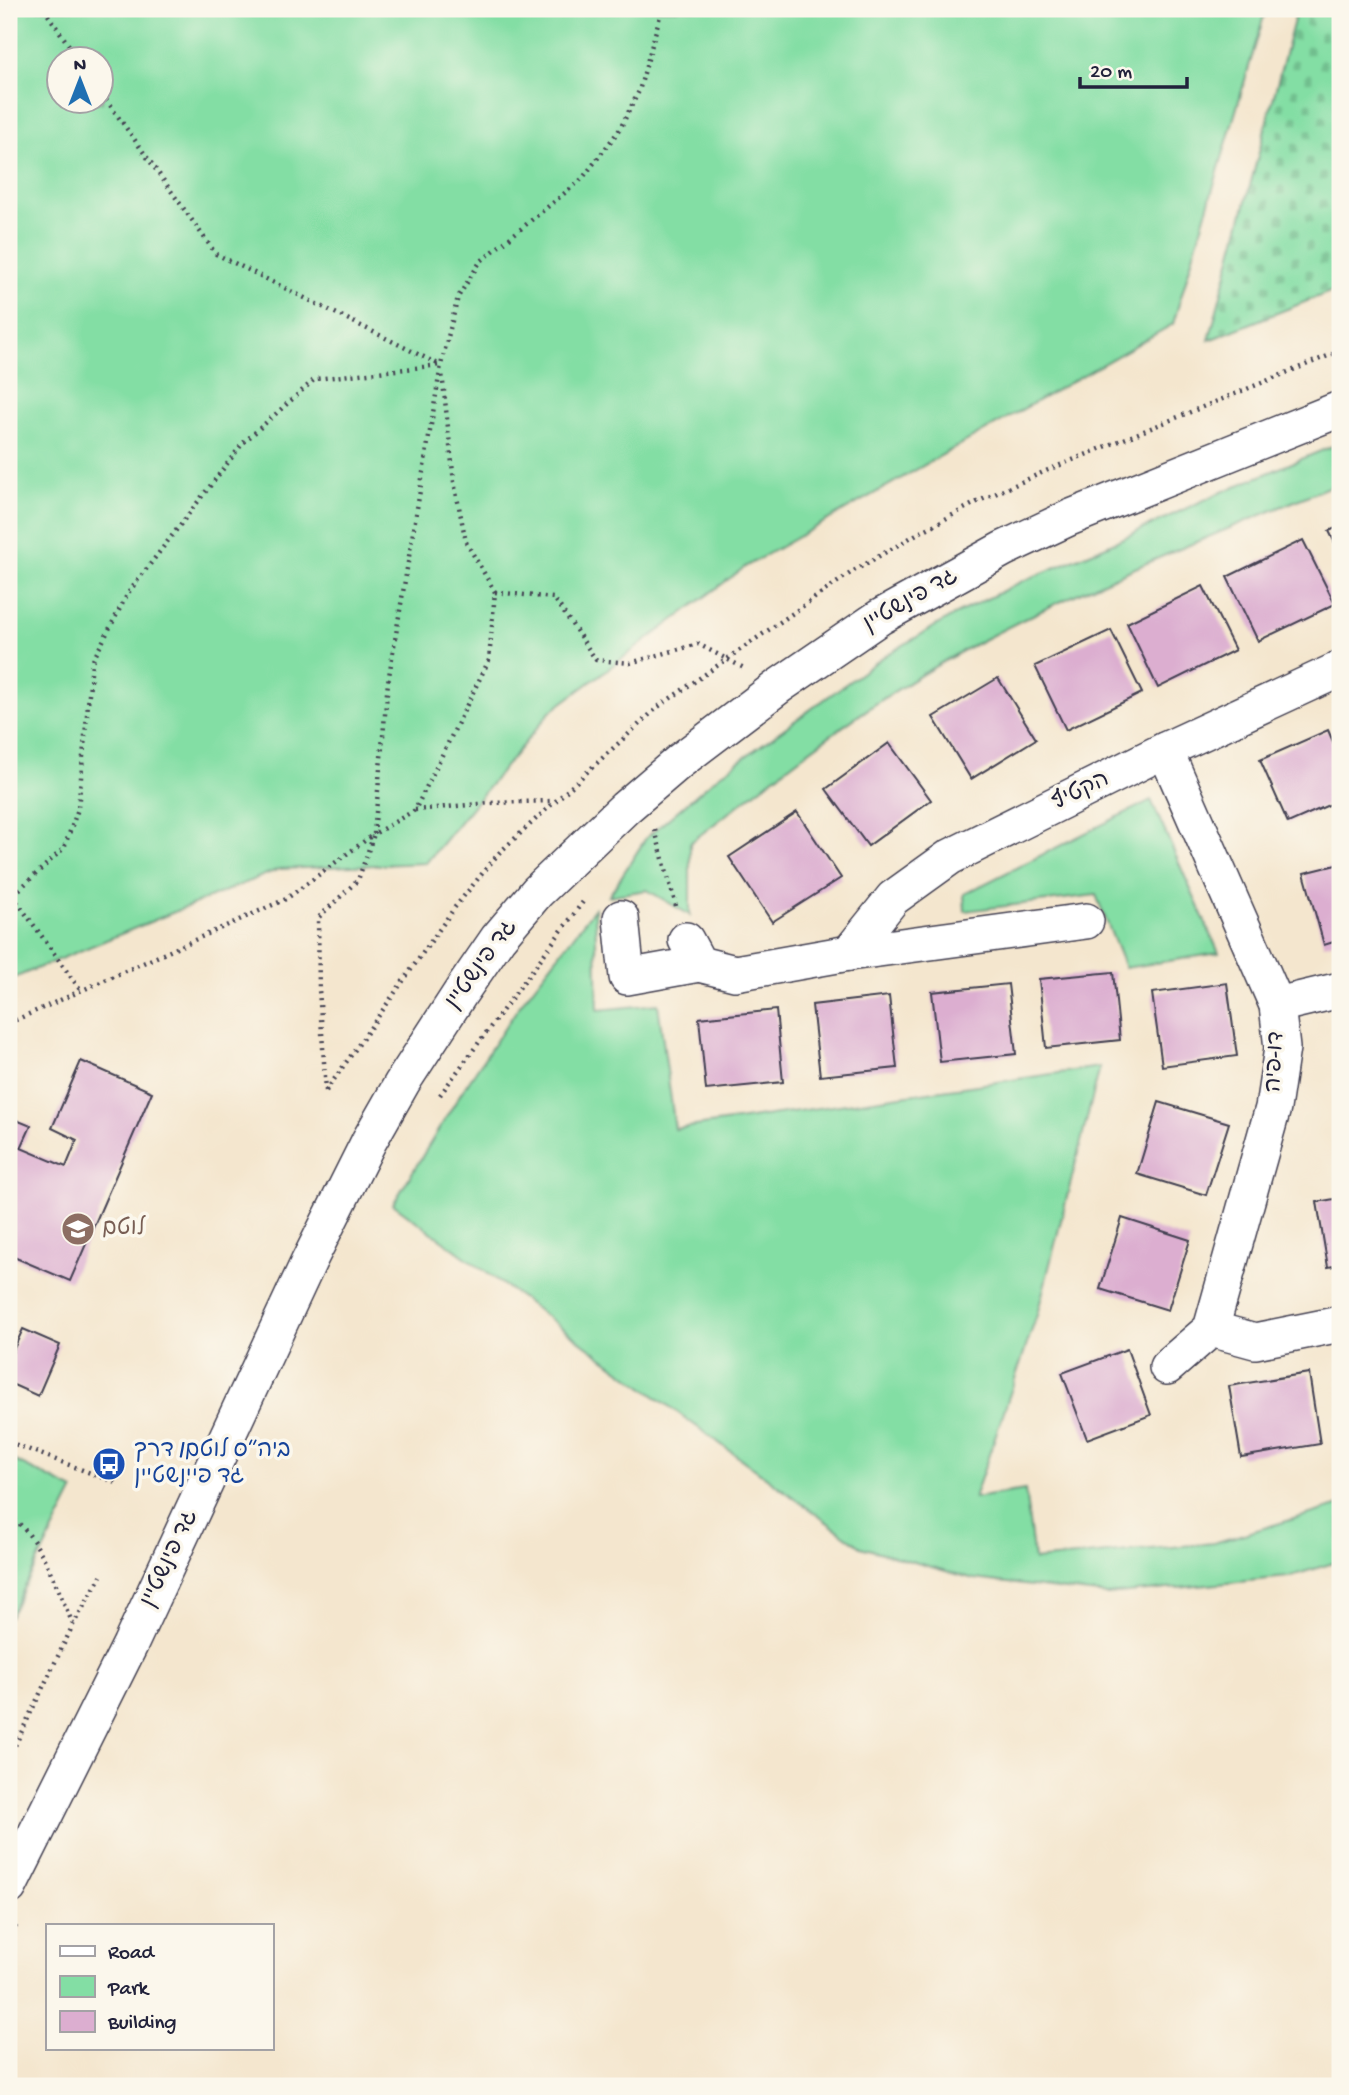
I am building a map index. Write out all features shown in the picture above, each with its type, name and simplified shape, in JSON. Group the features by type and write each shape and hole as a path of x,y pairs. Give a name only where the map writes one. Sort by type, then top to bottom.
{"street":[{"name":"גד פינשטיין","path":"15,1901 309,1261 369,1141 402,1083 461,992 498,939 537,892 625,808 680,761 779,686 880,617 1003,549 1069,518 1340,409"},
{"name":"הקטיף","path":"849,953 893,898 950,857 1165,750 1340,669"},
{"name":"דו-פיה","path":"1165,750 1277,1005 1282,1048 1273,1108 1211,1329"},
{"path":"621,918 627,977 692,952 734,973 849,953 1086,921"},
{"path":"1277,1005 1340,990"},
{"path":"1167,1367 1211,1329 1255,1341 1340,1324"}],"path":[{"path":"44,9 69,46"},
{"path":"662,9 639,91 621,129 582,179 480,262 458,297 441,365 388,682 374,834 358,880 318,918 319,989 326,1091 456,907 499,853 552,801 658,706 852,572 979,501 1048,470 1340,351"},
{"path":"116,114 216,254 441,365"},
{"path":"415,810 489,660 495,592 466,542 454,482 441,365"},
{"path":"81,990 11,898 64,848 78,810 92,662 128,593 243,443 315,379 441,365"},
{"path":"495,592 554,598 596,660 630,663 698,644 727,658"},
{"path":"9,1023 286,899 374,834 415,810 489,803 552,801"},
{"path":"652,819 692,952"},
{"path":"437,1099 589,893"},
{"path":"9,1443 119,1485"},
{"path":"9,1515 23,1525 47,1565 73,1625"},
{"path":"9,1759 73,1625 101,1576"},
{"path":"9,1940 15,1901"}],"green space":[{"path":"9,9 1266,9 1173,324 745,567 550,712 426,863 279,869 9,980"},
{"path":"1297,9 1340,9 1340,288 1209,340"},
{"path":"1340,443 1340,482 1159,558 1025,619 942,662 831,735 690,843 690,915 647,890 609,896 646,838 717,777 883,657 956,614 1023,581 1104,547 1217,494"},
{"path":"1151,800 1219,953 1125,968 1096,895 965,911 964,894"},
{"path":"595,908 598,1010 658,1004 675,1129 1100,1067 1037,1315 974,1498 1025,1490 1034,1560 1214,1543 1340,1505 1340,1561 1288,1577 1107,1595 974,1579 861,1547 393,1204 461,1093 520,1005"},
{"path":"9,1458 74,1490 9,1618"}],"building":[{"path":"1340,526 1340,553 1329,531"},
{"path":"1303,540 1335,604 1258,641 1227,577"},
{"path":"1203,586 1235,650 1158,688 1127,623"},
{"path":"1111,630 1142,693 1066,730 1035,666"},
{"path":"998,678 1036,739 971,779 933,717"},
{"path":"1328,730 1340,758 1340,800 1288,823 1260,760"},
{"path":"889,743 931,800 868,846 826,789"},
{"path":"797,812 841,878 772,922 729,857"},
{"path":"1340,864 1340,940 1324,945 1304,873"},
{"path":"1113,972 1120,1040 1046,1048 1039,979"},
{"path":"1227,983 1237,1056 1162,1066 1152,993"},
{"path":"1008,984 1016,1054 940,1062 932,992"},
{"path":"889,996 897,1068 820,1076 812,1005"},
{"path":"776,1010 783,1082 706,1090 699,1018"},
{"path":"81,1061 152,1092 70,1281 9,1255 9,1117 31,1126 21,1148 66,1167 77,1140 52,1128"},
{"path":"1159,1102 1229,1123 1206,1195 1137,1174"},
{"path":"1340,1198 1340,1265 1328,1267 1317,1202"},
{"path":"1122,1218 1190,1240 1168,1310 1100,1289"},
{"path":"23,1329 60,1345 38,1396 9,1383 9,1354 11,1355"},
{"path":"1127,1349 1151,1415 1087,1439 1062,1373"},
{"path":"1309,1373 1320,1444 1241,1457 1229,1386"}],"place":[{"name":"לוטם","path":"78,1229"},
{"name":"ביה״ס לוטם/ דרך גד פיינשטיין","path":"109,1464"}]}
